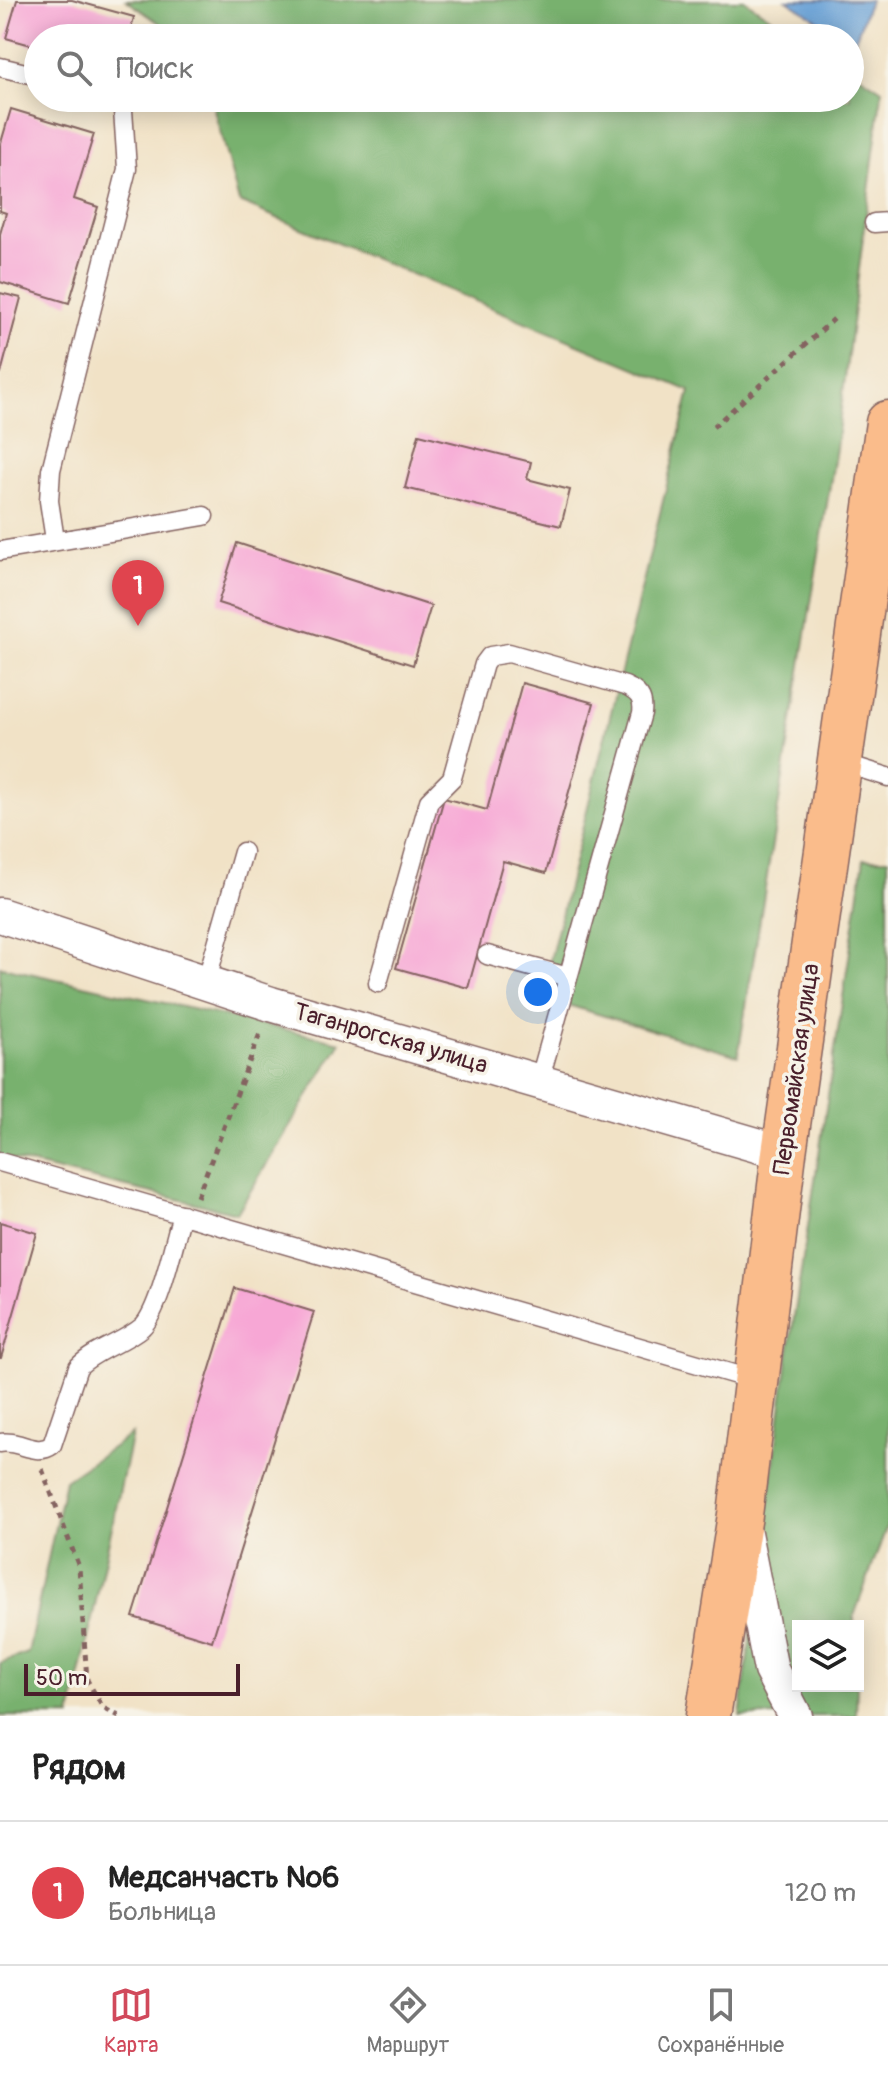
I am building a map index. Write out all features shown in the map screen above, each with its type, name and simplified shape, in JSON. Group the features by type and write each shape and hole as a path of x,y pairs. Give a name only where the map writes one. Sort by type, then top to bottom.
{"main road":[{"name":"Первомайская улица","path":"708,1716 740,1515 784,1153 888,423"}],"street":[{"name":"Таганрогская улица","path":"0,915 271,1004 784,1153"},
{"path":"740,1515 771,1670 795,1716"}],"lane":[{"path":"0,67 24,73"},
{"path":"55,540 49,501 51,470 127,169 123,112"},
{"path":"0,551 204,516"},
{"path":"378,983 429,801 452,778 484,664 490,656 499,652 638,692 643,703 539,1082"},
{"path":"840,762 888,777"},
{"path":"206,982 243,852"},
{"path":"487,955 568,977"},
{"path":"0,1162 757,1381"},
{"path":"0,1443 46,1450 56,1440 78,1367 94,1354 135,1332 151,1315 186,1216"}],"path":[{"path":"713,427 834,319"},
{"path":"186,1216 271,1004"},
{"path":"35,1449 79,1567 87,1680 103,1708 119,1716"}],"green space":[{"path":"126,0 744,0 781,24 161,24"},
{"path":"864,78 882,90 836,448 738,1056 541,997 690,391 239,202 215,112 864,112"},
{"path":"864,859 888,859 888,1523 854,1620 792,1620 792,1692 857,1692 856,1716 740,1716 789,1350"},
{"path":"0,966 341,1042 237,1213 0,1157"},
{"path":"132,1434 71,1716 0,1716 0,1663 28,1653 65,1480"}],"water":[{"path":"787,0 870,0 861,24 824,24"}],"building":[{"path":"17,0 72,0 134,17 132,24 24,24 24,43 6,38"},
{"path":"11,109 94,134 74,199 98,207 69,303 0,282 0,234 6,213 0,211 0,146"},
{"path":"0,293 21,298 1,373 0,373"},
{"path":"419,434 531,462 527,479 570,490 561,526 405,488"},
{"path":"237,543 431,606 413,665 218,603"},
{"path":"522,683 594,703 546,873 503,861 468,988 396,968 444,798 487,810"},
{"path":"0,1222 37,1233 1,1358 0,1358"},
{"path":"235,1288 314,1312 212,1641 133,1617"}],"place":[{"name":"Медсанчасть №6","path":"138,626"}]}
